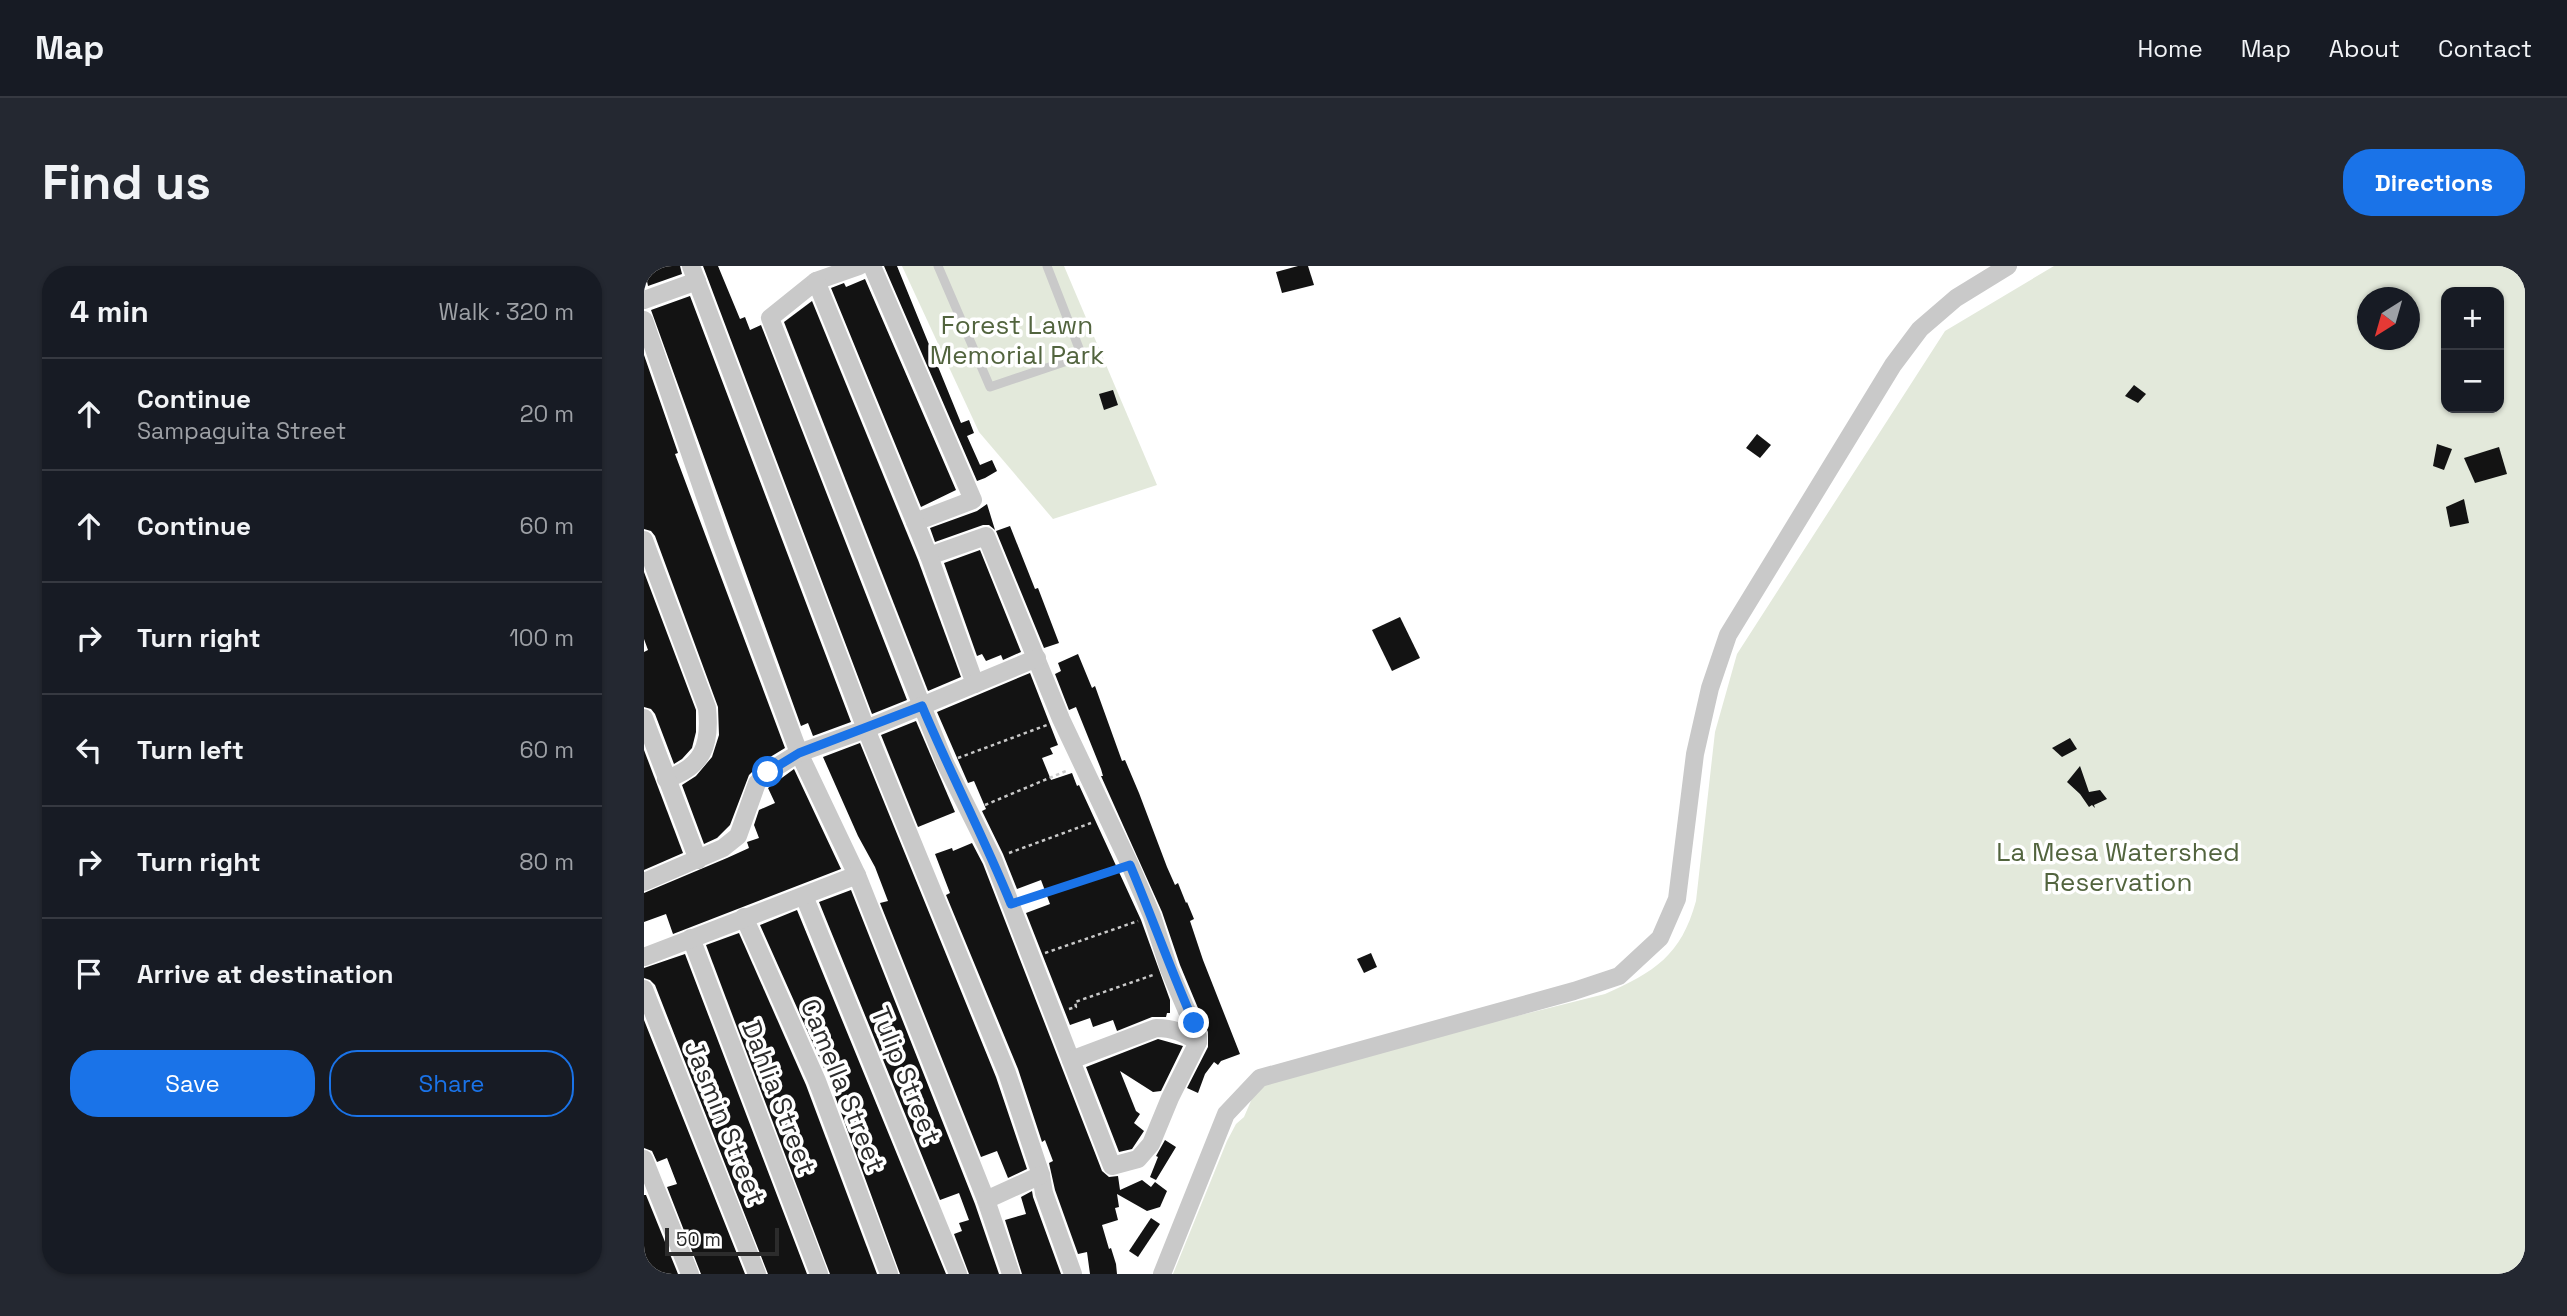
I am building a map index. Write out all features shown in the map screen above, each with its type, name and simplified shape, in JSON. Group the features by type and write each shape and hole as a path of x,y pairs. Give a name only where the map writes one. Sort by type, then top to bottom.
{"street":[{"path":"859,266 816,281 770,318 945,763 993,859 1112,1166 1138,1159 1151,1144 1198,1042 1194,1023 1170,970 1152,916 1062,719 986,536 929,556"},
{"path":"872,266 972,500 915,522"},
{"path":"1162,1274 1226,1115 1259,1077 1574,991 1619,976 1660,938 1677,899 1695,754 1710,688 1728,635 1893,365 1920,329 1956,298 2008,266"},
{"path":"644,300 694,274 866,729 1007,1073 1041,1175 1044,1193 1073,1274"},
{"path":"816,281 929,556 975,684"},
{"path":"644,320 720,540 799,753 857,875 986,1200 1012,1274"},
{"path":"644,540 707,708 709,725 708,740 694,766 666,779"},
{"path":"644,882 723,849 737,836 757,783 768,772 799,753 866,729 1037,658"},
{"path":"644,718 698,860"},
{"path":"644,957 857,875"},
{"name":"Tulip Street","path":"804,896 958,1274"},
{"name":"Camella Street","path":"744,917 817,1081 889,1274"},
{"name":"Dahlia Street","path":"691,938 818,1274"},
{"name":"Jasmin Street","path":"644,989 757,1274"},
{"path":"1070,1060 1156,1028 1180,1031 1198,1042"},
{"path":"644,1159 690,1274"},
{"path":"986,1200 1041,1175"}],"lane":[{"path":"938,266 990,387 1082,356 1047,266"}],"path":[{"path":"945,763 1062,719"},
{"path":"969,811 1083,764"},
{"path":"993,859 1108,817"},
{"path":"1011,904 1130,865"},
{"path":"1032,958 1152,916"},
{"path":"1053,1014 1076,1007 1075,1002 1170,970"}],"green space":[{"name":"Forest Lawn Memorial Park","path":"902,266 1064,266 1157,485 1053,519 979,432"},
{"name":"La Mesa Watershed Reservation","path":"2054,266 2525,266 2525,1274 1173,1274 1227,1141 1236,1124 1244,1117 1260,1080 1605,994 1638,978 1674,949 1690,920 1696,901 1715,732 1737,654 1945,331"}],"building":[{"path":"644,266 680,266 682,274 648,286"},
{"path":"703,266 718,266 740,319 745,317 750,330 761,325 907,700 872,714"},
{"path":"884,266 897,266 961,423 969,420 974,433 967,436 980,465 992,460 997,471 985,478 977,481"},
{"path":"1308,266 1314,285 1282,293 1276,272"},
{"path":"865,279 956,490 921,507 831,288 844,283 846,287"},
{"path":"690,296 851,722 813,736 808,723 801,726 651,310"},
{"path":"812,301 918,560 961,677 928,691 784,322"},
{"path":"644,355 678,453 675,454 785,748 762,762 749,775 730,825 717,838 704,844 682,785 696,776 712,757 719,735 718,707 655,536 644,529"},
{"path":"2134,385 2146,394 2138,403 2125,396"},
{"path":"1113,390 1118,405 1104,410 1099,394"},
{"path":"1757,434 1771,445 1760,458 1746,448"},
{"path":"2437,444 2452,449 2444,470 2433,466"},
{"path":"2499,447 2507,474 2475,483 2464,458"},
{"path":"2464,499 2469,523 2450,527 2446,507"},
{"path":"987,504 995,530 989,525 983,525 935,542 930,528 977,511"},
{"path":"1010,526 1059,643 1044,648 996,531"},
{"path":"980,550 1021,652 1003,660 1001,655 986,661 982,654 977,656 944,563"},
{"path":"644,572 696,710 696,732 692,748 674,764 655,714 644,707 644,652 648,650 644,639"},
{"path":"1400,617 1420,658 1392,671 1372,630"},
{"path":"1078,654 1092,688 1095,686 1122,761 1125,760 1167,867 1175,885 1178,883 1194,919 1190,921 1203,960 1240,1054 1221,1061 1218,1065 1214,1062 1205,1074 1198,1093 1187,1088 1208,1047 1208,1032 1180,965 1162,912 1101,776 1101,769 1076,707 1069,710 1055,674 1061,671 1058,663"},
{"path":"1030,673 1058,745 1050,748 1053,754 1042,758 1051,780 1072,773 1077,786 1079,785 1141,920 1170,1000 1170,1013 1167,1013 1166,1017 1152,1017 1117,1031 1113,1020 1093,1027 1090,1018 1070,1025 1026,913 1050,904 1041,880 1017,889 982,811 986,809 974,781 968,783 937,712"},
{"path":"916,721 955,812 918,827 881,735"},
{"path":"2070,738 2077,749 2062,757 2052,748"},
{"path":"860,743 996,1077 1027,1169 1008,1178 997,1151 981,1157 880,903 888,901 875,867 858,836 823,757"},
{"path":"644,750 683,853 644,870"},
{"path":"2080,766 2089,792 2100,790 2107,799 2094,805 2095,808 2092,805 2089,807 2067,782"},
{"path":"794,769 841,869 673,934 666,914 644,922 644,893 749,848 747,842 759,838 754,825 759,810 775,803 768,788"},
{"path":"972,843 983,864 1102,1171 1109,1177 1118,1176 1120,1190 1142,1180 1151,1187 1155,1182 1167,1191 1160,1207 1147,1211 1117,1194 1119,1207 1115,1208 1118,1220 1102,1225 1117,1274 1090,1274 1087,1252 1078,1254 1055,1190 1049,1163 1053,1161 1045,1140 1042,1142 1018,1069 946,895 950,893 935,854 952,848 953,851"},
{"path":"851,890 975,1204 999,1274 969,1274 954,1234 962,1231 959,1223 969,1220 959,1193 940,1200 819,902"},
{"path":"797,910 946,1274 900,1274 828,1077 760,925"},
{"path":"739,933 806,1085 877,1274 830,1274 706,945"},
{"path":"1371,953 1377,967 1364,973 1357,959"},
{"path":"685,954 807,1274 768,1274 655,985 644,978 644,968"},
{"path":"644,1020 745,1274 701,1274 667,1187 677,1184 667,1158 657,1162 652,1151 644,1148"},
{"path":"1158,1039 1183,1046 1161,1091 1153,1092 1120,1071 1136,1111 1140,1114 1134,1123 1144,1131 1132,1149 1119,1152 1086,1067"},
{"path":"1165,1140 1176,1147 1156,1180 1150,1177 1158,1157 1156,1156"},
{"path":"1032,1191 1061,1274 1022,1274 1005,1220 1026,1214 1021,1197"},
{"path":"646,1195 678,1274 644,1274"},
{"path":"1151,1218 1160,1224 1138,1257 1129,1251"}],"route":[{"path":"768,772 799,753 922,706 945,763 993,859 1011,904 1130,865 1152,916 1170,970 1194,1023"}]}
